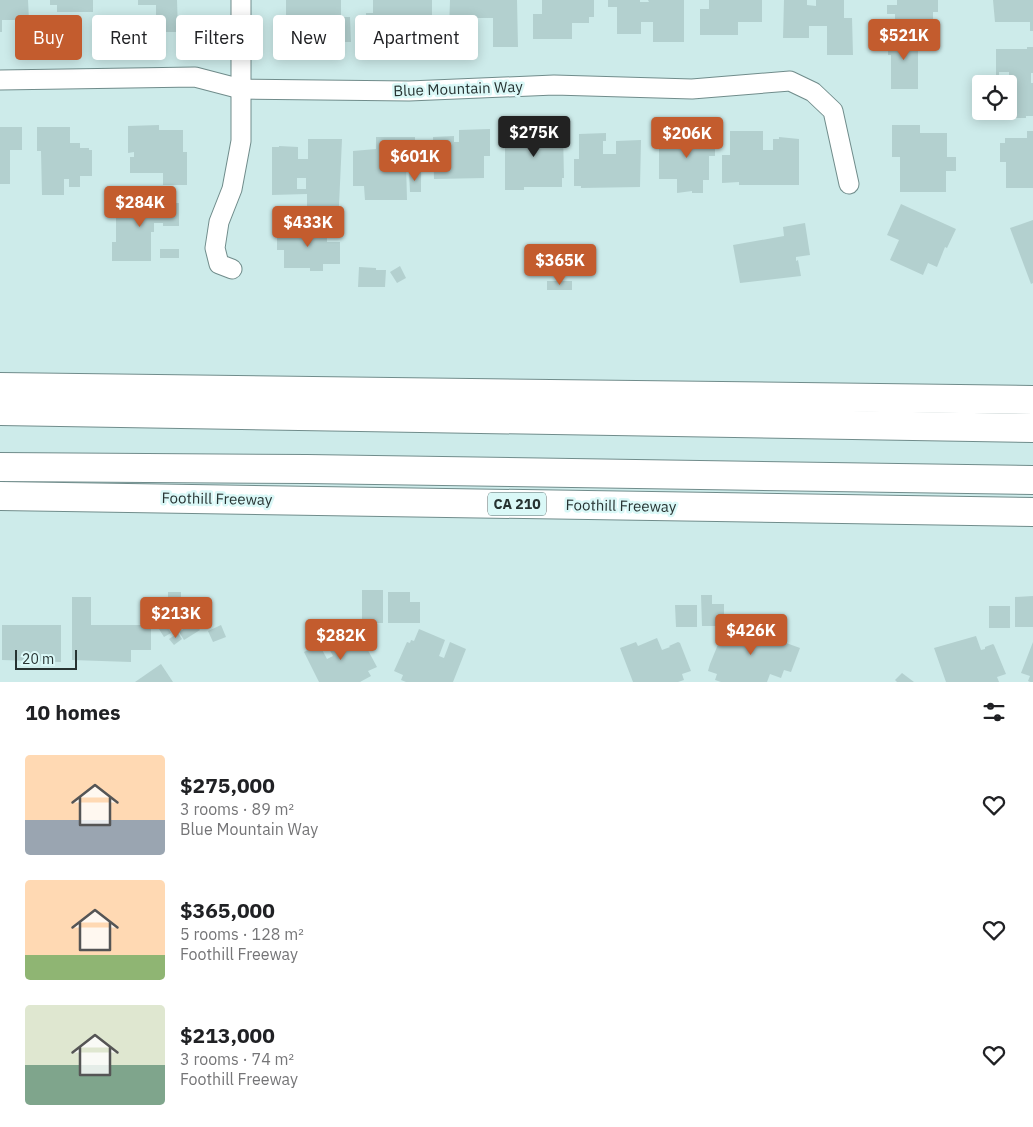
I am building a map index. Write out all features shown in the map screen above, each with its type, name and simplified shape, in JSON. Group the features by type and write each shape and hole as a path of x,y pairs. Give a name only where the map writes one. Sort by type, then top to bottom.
{"highway":[{"path":"0,387 1033,400"},
{"path":"0,411 1033,428"},
{"path":"0,467 297,469 1033,480"},
{"name":"Foothill Freeway","path":"0,496 1033,512"}],"street":[{"path":"232,269 219,264 215,248 219,222 232,189 241,141 241,0"},
{"name":"Blue Mountain Way","path":"0,80 195,77 241,89 409,91 554,86 692,89 790,81 812,92 833,111 849,184"}],"building":[{"path":"0,0 28,0 29,15 15,15 15,20 2,20 2,32 0,32"},
{"path":"50,0 93,0 93,12 57,12 57,5 50,5"},
{"path":"138,0 177,0 176,32 166,32 166,15 156,15 156,5 138,5"},
{"path":"286,0 341,0 341,15 286,15"},
{"path":"373,0 432,0 432,15 366,15 366,13 373,13"},
{"path":"450,0 517,0 518,47 493,47 493,18 478,18 478,15 450,15"},
{"path":"542,0 594,0 594,17 589,17 589,23 572,23 572,39 533,39 533,14 542,14"},
{"path":"608,0 640,0 640,2 649,2 648,0 684,0 684,42 653,42 653,22 641,22 641,34 617,34 617,7 608,7"},
{"path":"709,0 762,0 762,22 738,22 738,35 700,35 700,9 709,9"},
{"path":"784,0 807,0 807,5 816,6 816,0 844,0 844,18 852,18 853,55 827,55 827,26 809,26 809,38 783,38"},
{"path":"897,0 938,0 938,12 933,12 933,32 895,32 895,14 887,14 887,5 897,5"},
{"path":"993,0 1033,0 1033,31 1030,31 1030,22 995,22"},
{"path":"345,17 350,17 351,42 345,42"},
{"path":"888,35 918,35 918,89 891,89 891,55 888,55"},
{"path":"1027,47 1033,47 1031,83 1033,83 1033,116 1017,118 1017,75 1009,75 1009,72 999,72 999,75 996,75 996,49 1027,49"},
{"path":"556,122 557,133 563,133 564,178 562,178 562,187 524,187 524,190 505,190 505,129 537,128 537,141 542,141 542,134 545,134 545,123"},
{"path":"159,125 159,130 183,130 183,152 187,152 187,185 163,185 163,173 130,173 130,157 134,157 134,152 128,153 128,126"},
{"path":"892,125 920,125 920,133 947,133 947,157 956,157 956,171 946,171 946,192 900,192 900,157 892,157"},
{"path":"0,127 22,127 22,150 10,150 10,184 0,184"},
{"path":"37,127 70,127 70,143 80,143 80,148 92,150 92,176 80,176 80,187 69,187 69,179 64,179 64,195 42,195 41,151 37,151"},
{"path":"490,129 490,156 484,156 484,178 434,179 433,137 454,136 454,142 459,142 459,130"},
{"path":"684,130 715,130 715,156 709,156 709,180 703,180 703,193 692,193 692,191 677,193 677,179 659,179 659,137 684,137"},
{"path":"730,131 763,131 763,150 773,150 773,139 779,139 779,137 799,139 799,185 739,185 739,182 722,183 722,155 730,155"},
{"path":"1027,131 1033,131 1033,188 1006,188 1006,162 1000,162 1000,143 1005,143 1005,138 1027,138"},
{"path":"606,133 606,141 603,141 603,154 616,154 616,141 641,140 640,187 581,188 581,186 574,186 574,159 579,159 579,134"},
{"path":"376,137 415,137 415,162 406,162 407,200 365,200 364,186 353,186 353,151 376,149"},
{"path":"308,139 342,139 339,206 307,206 307,194 272,195 272,147 298,147 298,159 308,159","holes":["297,178 306,178 306,189 297,189"]},
{"path":"409,172 421,172 421,192 410,192"},
{"path":"127,201 154,201 154,208 163,208 163,203 179,203 179,226 163,226 163,223 154,223 154,232 151,232 151,261 112,261 112,242 116,242 116,203 127,203"},
{"path":"901,204 956,229 947,248 945,247 937,267 928,263 923,275 890,260 899,240 887,235"},
{"path":"1033,220 1033,283 1031,284 1010,228"},
{"path":"292,222 320,222 320,238 327,238 327,242 340,242 340,264 323,264 323,271 310,271 310,268 284,268 284,250 277,250 277,237 292,237"},
{"path":"805,223 810,255 796,257 801,276 740,283 733,245 784,236 783,227"},
{"path":"160,249 179,249 179,258 160,258"},
{"path":"400,266 406,278 397,283 390,272"},
{"path":"359,267 386,270 385,287 358,287"},
{"path":"547,281 572,281 572,290 547,290"},
{"path":"362,590 383,590 383,623 362,623"},
{"path":"168,592 181,592 181,602 168,602"},
{"path":"388,592 410,592 410,602 420,602 420,623 388,623"},
{"path":"701,595 712,595 712,604 724,604 724,626 702,626"},
{"path":"1033,596 1033,627 1015,627 1015,597"},
{"path":"72,597 91,597 91,625 151,625 151,650 131,650 131,662 72,660"},
{"path":"675,605 697,605 697,627 676,627"},
{"path":"989,606 1010,606 1010,628 989,628"},
{"path":"199,613 206,622 200,627 193,618"},
{"path":"739,618 768,628 763,640 777,645 778,640 800,648 791,672 784,670 781,678 770,674 767,682 721,682 715,680 717,674 708,671 710,664 719,642 721,640 727,642 731,631 734,632"},
{"path":"194,622 200,630 184,640 179,632"},
{"path":"2,625 61,625 61,662 2,660"},
{"path":"166,625 171,633 164,637 159,629"},
{"path":"221,625 226,637 213,642 208,631"},
{"path":"419,629 445,640 439,656 444,658 450,642 466,649 453,682 406,682 401,680 403,675 394,671 407,642 414,641"},
{"path":"347,630 354,645 363,641 377,667 368,671 371,676 360,682 319,682 304,652 319,644 327,659 333,656 325,641"},
{"path":"178,633 182,639 174,645 169,639"},
{"path":"976,636 981,650 994,645 1006,674 997,677 999,682 946,682 934,648"},
{"path":"657,638 662,650 678,642 680,643 691,671 682,674 684,680 678,682 633,682 620,648 636,642 638,646"},
{"path":"1033,642 1033,682 1030,682 1028,681 1030,676 1021,673"},
{"path":"161,664 173,682 135,682"},
{"path":"902,673 914,682 897,682 895,680"}]}
